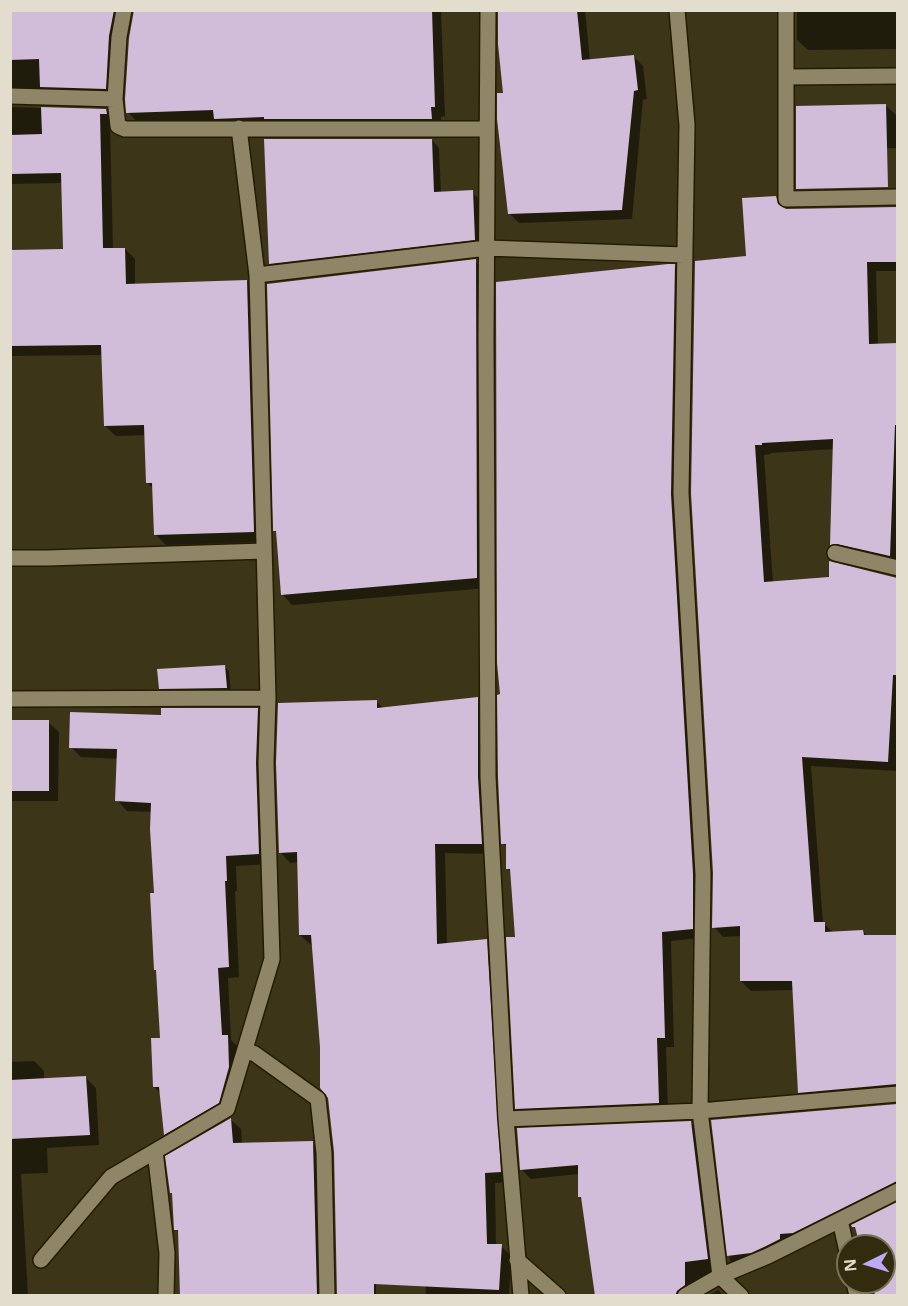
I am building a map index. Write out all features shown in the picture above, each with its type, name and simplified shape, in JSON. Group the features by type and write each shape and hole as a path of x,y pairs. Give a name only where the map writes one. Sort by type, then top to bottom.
{"street":[{"path":"124,10 119,37 115,99 116,121 118,126 125,129 487,129"},
{"path":"488,10 486,248 488,777 506,1119 521,1296"},
{"path":"677,10 687,125 681,493 703,874 700,1111 720,1276 741,1296"},
{"path":"786,10 786,199 897,197"},
{"path":"786,77 897,76"},
{"path":"10,96 115,99"},
{"path":"42,1260 111,1177 227,1109 272,959 257,275 239,128"},
{"path":"257,275 486,248 684,255"},
{"path":"10,558 264,551"},
{"path":"835,553 897,568"},
{"path":"10,699 268,698"},
{"path":"244,1050 255,1054 318,1098 324,1153 327,1296"},
{"path":"506,1119 700,1111 897,1094"},
{"path":"155,1151 167,1253 166,1296"},
{"path":"686,1296 720,1276 768,1256 897,1191"},
{"path":"840,1220 843,1234"},
{"path":"517,1260 558,1296"}],"building":[{"path":"10,10 114,10 109,36 106,89 40,87 39,59 10,60"},
{"path":"134,10 432,10 435,107 431,107 432,119 264,119 264,117 214,119 213,110 126,113 129,38"},
{"path":"498,10 577,10 582,60 634,55 638,90 634,91 622,210 508,214 497,119 497,93 503,93 498,44"},
{"path":"886,104 888,187 796,189 796,106"},
{"path":"41,107 106,109 107,114 100,114 103,248 125,248 126,284 247,280 254,532 154,535 152,483 146,483 144,425 104,426 101,345 10,346 10,250 63,249 61,173 10,174 10,135 42,134"},
{"path":"264,139 432,139 434,192 473,190 475,240 269,264"},
{"path":"776,196 778,204 786,209 897,207 897,262 867,262 869,344 897,343 897,425 895,425 890,556 837,544 830,545 833,439 755,445 764,582 829,577 829,561 897,578 897,675 893,675 888,762 802,757 814,922 825,922 825,932 863,930 864,935 897,935 897,1084 798,1093 792,981 740,981 740,926 712,928 713,873 691,493 695,261 746,256 742,198"},
{"path":"476,259 477,578 281,595 276,531 273,531 267,284"},
{"path":"675,264 671,494 693,874 693,929 662,932 665,1038 657,1038 659,1103 515,1109 506,937 515,937 510,869 506,869 506,844 501,844 498,777 497,695 500,694 497,663 496,282"},
{"path":"225,665 227,688 159,689 157,669"},
{"path":"478,697 478,777 482,844 435,844 437,944 487,939 501,1172 485,1173 487,1244 502,1244 499,1290 374,1284 374,1296 337,1296 334,1152 328,1098 320,1088 320,1047 311,935 299,935 297,852 279,853 276,763 278,703 377,700 377,708"},
{"path":"161,708 258,708 256,763 259,854 226,856 229,967 218,968 222,1035 228,1035 229,1067 219,1103 164,1135 159,1087 153,1087 151,1038 160,1038 150,893 154,893 150,829 151,803 115,801 117,749 69,748 70,712 161,715"},
{"path":"10,720 49,720 49,791 10,791"},
{"path":"86,1076 90,1135 10,1139 10,1080"},
{"path":"897,1104 897,1181 793,1233 780,1234 780,1239 751,1253 727,1256 711,1120"},
{"path":"231,1118 233,1143 313,1141 317,1296 180,1296 178,1230 174,1230 172,1193 170,1193 165,1156"},
{"path":"691,1121 708,1259 685,1262 685,1285 677,1291 675,1296 595,1296 581,1197 578,1197 578,1165 520,1170 517,1128"},
{"path":"897,1202 897,1296 875,1296 875,1294 896,1294 896,1234 857,1234 855,1227 851,1225"}]}
